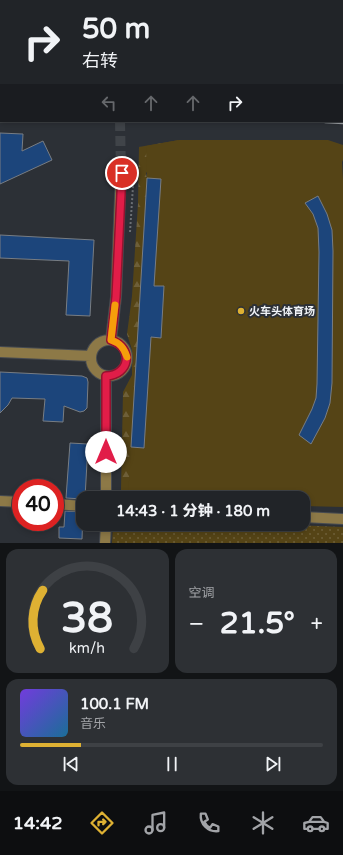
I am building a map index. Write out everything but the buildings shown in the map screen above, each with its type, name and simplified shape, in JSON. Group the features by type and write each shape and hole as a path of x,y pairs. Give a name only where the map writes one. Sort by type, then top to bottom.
{"street":[{"path":"111,340 116,297 122,173"},
{"path":"111,340 122,346 127,357 123,369 118,373 106,376 96,371 91,361 91,356 93,350 100,342 111,340"},
{"path":"0,352 91,356"},
{"path":"106,376 106,491"},
{"path":"0,501 12,502"},
{"path":"64,505 76,506"},
{"path":"310,517 343,519"},
{"path":"105,543 106,531"}],"green space":[{"path":"179,140 146,173 214,491 121,490 123,392 132,375 132,350 127,334 132,296 138,204 139,147"},
{"name":"火车头体育场","path":"179,140 328,140 343,145 343,507 310,506 310,491 128,491 147,178 146,146"},
{"path":"310,526 343,527 343,543 112,543 113,531 310,531"}],"tunnel":[{"path":"120,122 121,173"}],"slow traffic":[{"path":"115,305 111,340 122,346 127,357"}],"place":[{"name":"火车头体育场","path":"241,311"}],"route":[{"path":"106,452 106,376 118,373 123,369 127,357 122,346 111,340 116,297 122,173"}]}
